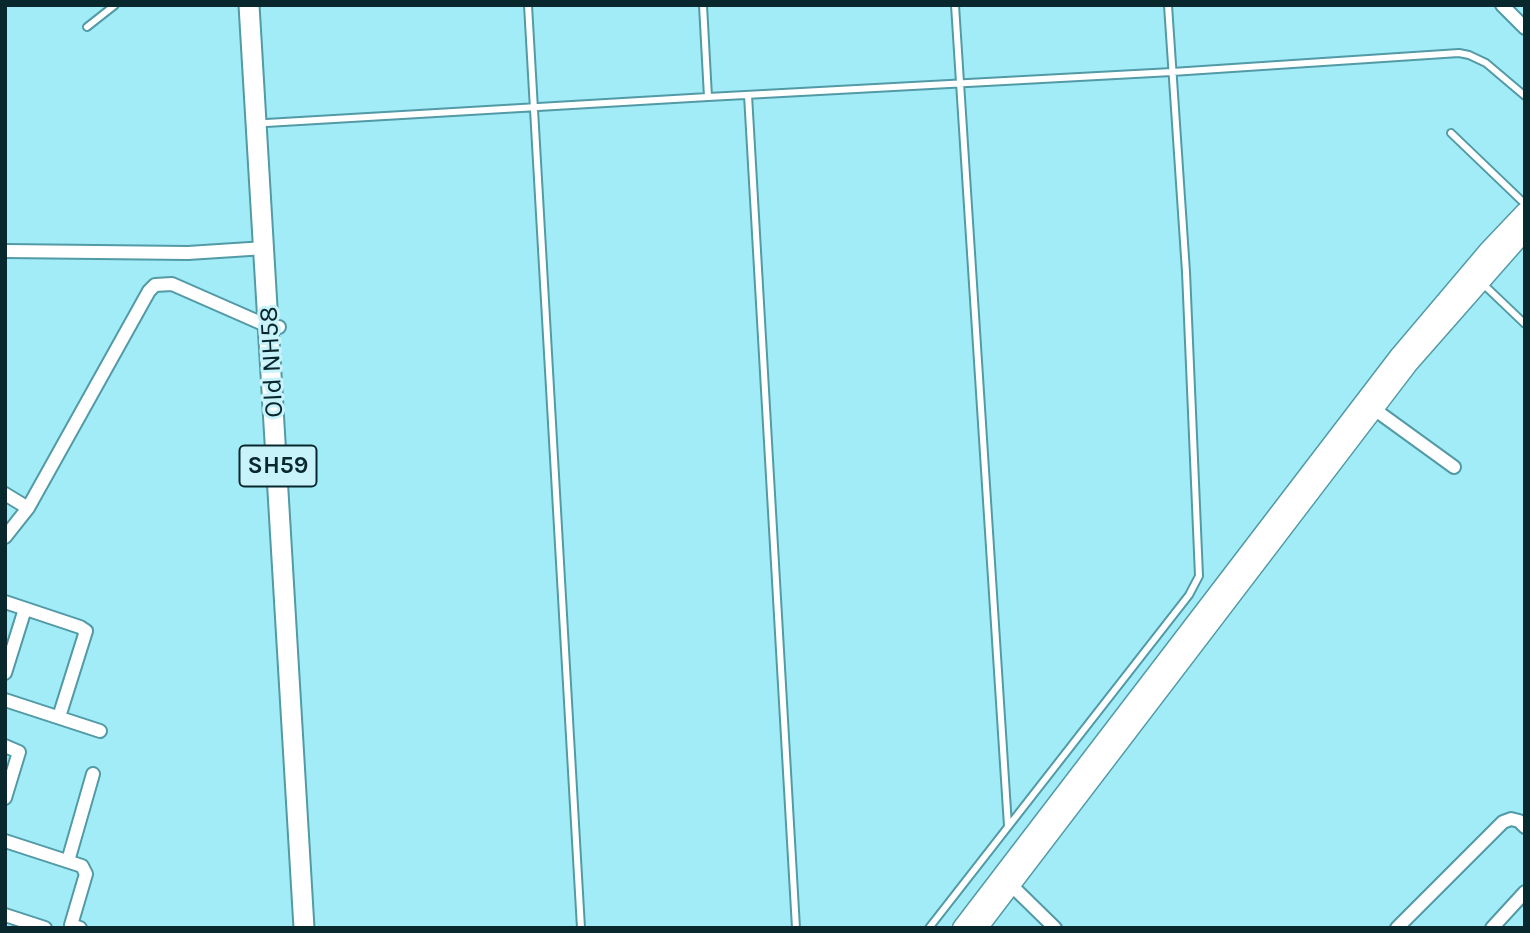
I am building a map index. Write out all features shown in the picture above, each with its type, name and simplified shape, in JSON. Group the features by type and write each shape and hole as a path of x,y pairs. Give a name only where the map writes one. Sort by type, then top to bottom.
{"main road":[{"name":"Old NH58","path":"249,5 265,248 274,327 313,928"},
{"name":"Old NH58","path":"259,5 304,928"},
{"path":"978,928 1006,880 1399,355 1525,212"},
{"path":"962,928 1006,880 1409,363 1525,231"}],"street":[{"path":"1502,5 1525,28"},
{"path":"5,251 188,253 265,248"},
{"path":"5,537 28,508 149,291 155,285 172,284 274,327"},
{"path":"1374,409 1454,467"},
{"path":"5,494 28,508"},
{"path":"5,602 86,631 59,717"},
{"path":"5,673 25,609"},
{"path":"5,700 100,731"},
{"path":"5,746 19,752 5,798"},
{"path":"68,861 93,774"},
{"path":"1397,928 1503,822 1511,819 1525,827"},
{"path":"5,841 82,866 86,874 74,927"},
{"path":"1006,880 1055,928"},
{"path":"1492,928 1525,892"},
{"path":"5,915 45,928"}],"lane":[{"path":"87,27 115,5"},
{"path":"528,5 581,928"},
{"path":"703,5 708,97"},
{"path":"955,5 1008,826"},
{"path":"929,928 1189,595 1199,576 1186,272 1168,5"},
{"path":"266,123 1172,72 1459,53 1486,63 1525,96"},
{"path":"748,95 796,928"},
{"path":"1451,133 1525,204"},
{"path":"1479,281 1525,324"}]}
